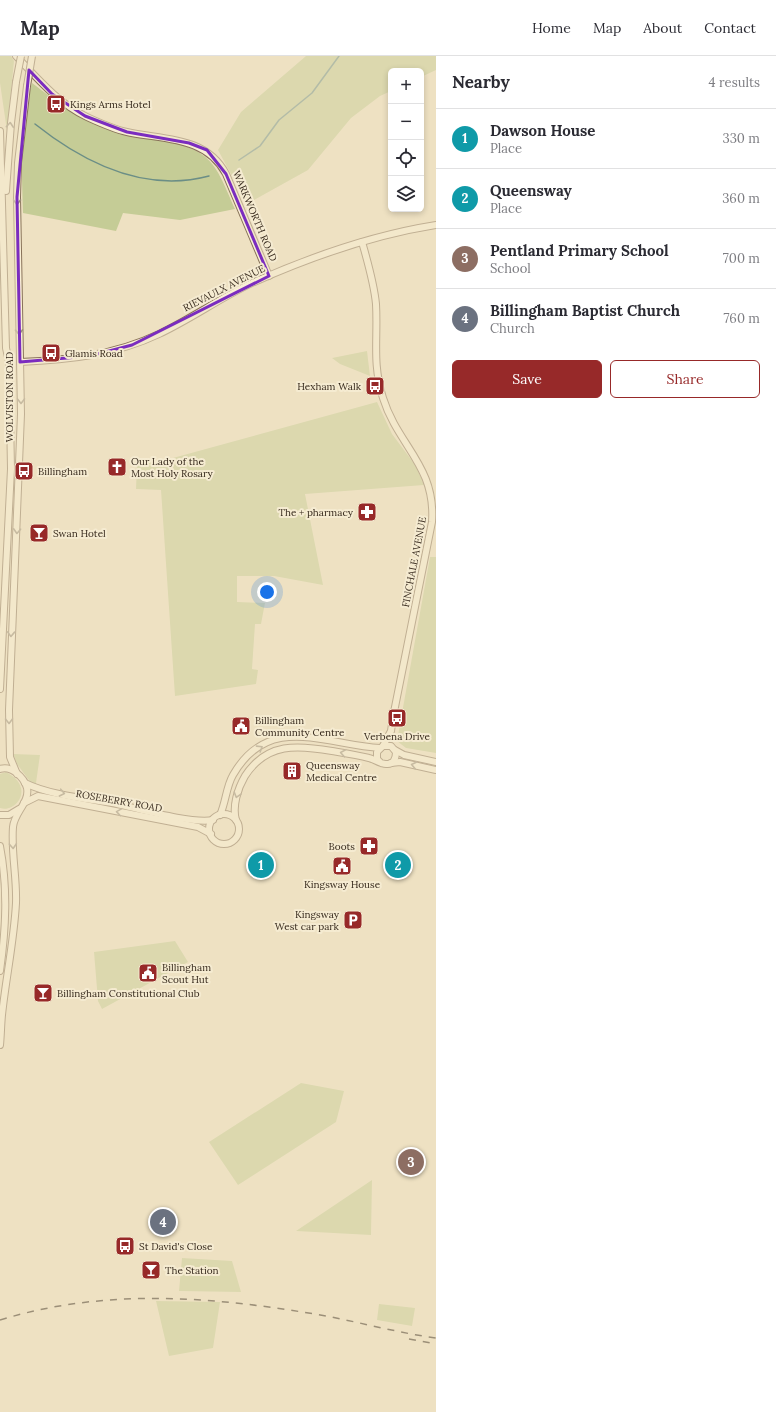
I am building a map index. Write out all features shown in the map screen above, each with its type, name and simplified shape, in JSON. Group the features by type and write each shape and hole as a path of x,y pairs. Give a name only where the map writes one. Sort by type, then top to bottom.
{"street":[{"name":"WARKWORTH ROAD","path":"16,56 52,94 85,116 126,132 189,143 207,150 221,165 226,174 269,276"},
{"path":"4,233 9,136 21,56"},
{"name":"WOLVISTON ROAD","path":"25,784 17,774 10,757 9,696 19,470 20,362 17,268 18,163 32,56"},
{"path":"0,131 4,233"},
{"name":"RIEVAULX AVENUE","path":"20,362 59,360 90,356 132,345 160,334 222,298 269,276 333,250 436,225"},
{"name":"WOLVISTON ROAD","path":"0,689 11,469 4,233"},
{"name":"FINCHALE AVENUE","path":"362,242 375,293 375,361 379,384 394,426 425,472 434,503 432,522 391,731 394,749"},
{"path":"11,469 19,470"},
{"name":"FINCHALE AVENUE","path":"381,747 391,731"},
{"path":"220,815 233,775 241,763 259,748 273,741 289,736 301,736 381,747 388,745 404,755 436,762"},
{"path":"236,820 229,815 220,815 213,820 210,829 211,834 218,842 230,843 237,837 239,826 236,820 234,806 244,777 258,762 274,752 284,748 304,746 370,758 386,764 400,762 436,770"},
{"path":"381,747 377,755 381,763"},
{"path":"391,763 395,759 394,749"},
{"path":"0,769 9,768 17,774"},
{"path":"0,1045 2,1015 15,917 16,880 13,825 22,806 27,789 25,784"},
{"name":"ROSEBERRY ROAD","path":"25,784 42,790 147,811 200,821 213,820"},
{"name":"ROSEBERRY ROAD","path":"22,806 38,796 185,824 204,829 211,834"},
{"path":"0,815 9,815 22,806"},
{"path":"0,846 5,874 6,903 5,935 0,971"}],"highlighted area":[{"path":"29,70 52,94 85,116 127,132 189,143 207,150 226,174 269,276 132,345 90,356 20,362 17,197"}],"green space":[{"path":"0,56 11,56 14,61 7,131 0,83"},
{"path":"306,56 436,56 436,70 424,76 424,68 388,68 388,92 380,96 351,118 308,170 247,204 218,150 241,112"},
{"path":"32,83 82,118 105,128 116,132 162,140 195,150 204,156 214,167 222,180 235,209 180,220 123,213 116,231 23,213 23,131"},
{"path":"367,351 370,376 340,364 332,358"},
{"path":"377,402 392,434 416,466 424,485 305,494 323,585 274,576 237,576 237,602 265,603 261,624 255,624 252,669 258,670 256,684 175,696 161,490 136,489 137,464 162,461"},
{"path":"430,557 436,557 436,753 406,748 397,741"},
{"path":"13,754 40,755 36,783 31,783 17,764"},
{"path":"6,772 17,780 20,785 21,797 12,807 4,809 0,808 0,774"},
{"path":"175,941 188,962 102,1009 98,1001 94,952"},
{"path":"301,1083 344,1091 336,1122 238,1185 209,1142"},
{"path":"372,1180 371,1235 296,1231"},
{"path":"182,1258 232,1261 241,1292 179,1291"},
{"path":"156,1301 220,1302 213,1348 169,1356"},
{"path":"379,1304 415,1308 412,1326 377,1320"}],"waterway":[{"path":"239,160 260,146 279,120 312,93 339,56"},
{"path":"35,124 74,151 116,171 162,181 185,180 209,176"}],"railway":[{"path":"0,1320 41,1310 81,1303 122,1299 163,1298 203,1300 285,1309 436,1338"},
{"path":"409,1339 436,1344"}],"place":[{"name":"Kings Arms Hotel","path":"56,104"},
{"name":"Glamis Road","path":"51,353"},
{"name":"Hexham Walk","path":"375,386"},
{"name":"Our Lady of the Most Holy Rosary","path":"117,467"},
{"name":"Billingham","path":"24,471"},
{"name":"The + pharmacy","path":"367,512"},
{"name":"Swan Hotel","path":"39,533"},
{"name":"Verbena Drive","path":"397,718"},
{"name":"Billingham Community Centre","path":"241,726"},
{"name":"Queensway Medical Centre","path":"292,771"},
{"name":"Boots","path":"369,846"},
{"name":"Dawson House","path":"261,865"},
{"name":"Queensway","path":"398,865"},
{"name":"Kingsway House","path":"342,866"},
{"name":"Kingsway West car park","path":"353,920"},
{"name":"Billingham Scout Hut","path":"148,973"},
{"name":"Billingham Constitutional Club","path":"43,993"},
{"name":"Pentland Primary School","path":"411,1162"},
{"name":"Billingham Baptist Church","path":"163,1222"},
{"name":"St David's Close","path":"125,1246"},
{"name":"The Station","path":"151,1270"}]}
